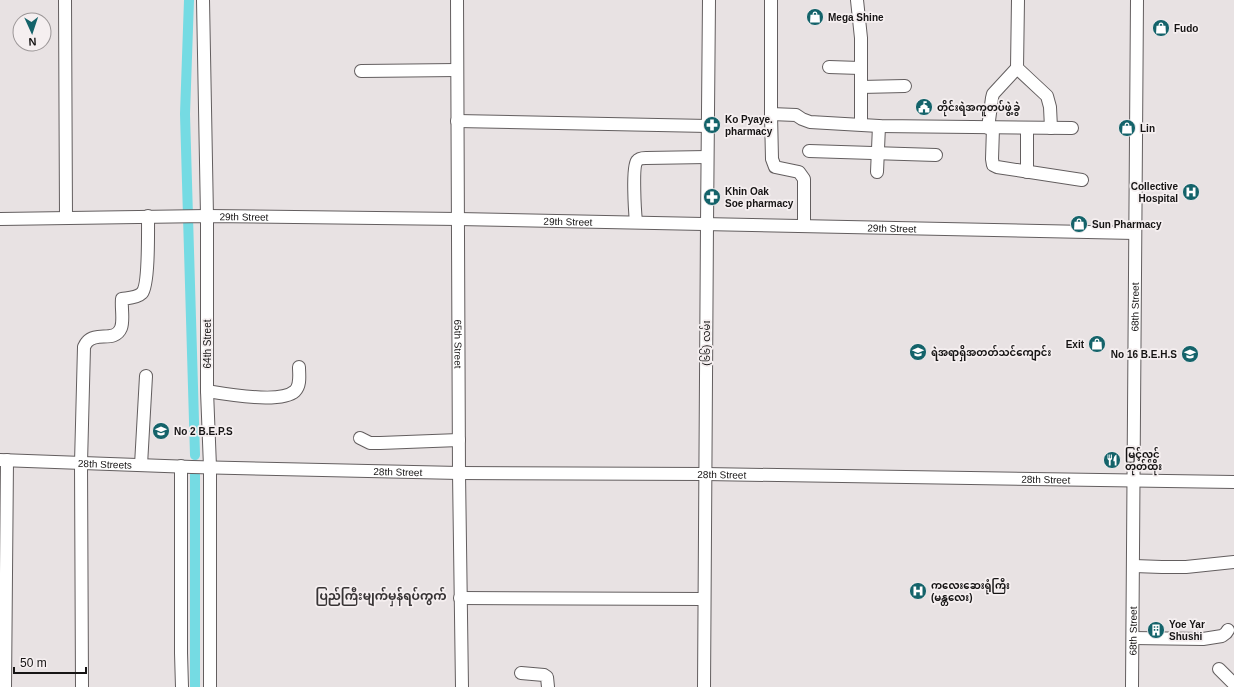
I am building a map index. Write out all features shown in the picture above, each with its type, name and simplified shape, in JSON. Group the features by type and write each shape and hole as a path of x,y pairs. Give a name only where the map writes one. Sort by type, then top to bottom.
{"street":[{"path":"65,0 66,217"},
{"name":"64th Street","path":"203,0 208,216 207,391 196,467 210,687"},
{"name":"65th Street","path":"457,0 459,473 462,687"},
{"name":"(၆၆) လမ်း","path":"704,687 706,224 710,0"},
{"path":"771,0 772,159 775,167 799,172 804,179 804,226"},
{"path":"857,0 861,38 860,124"},
{"path":"1018,0 1017,68 993,94 992,98 990,128 993,165 997,167 1082,180"},
{"name":"68th Street","path":"1132,687 1135,480 1137,0"},
{"path":"829,67 860,68"},
{"path":"1017,68 1047,96 1050,101 1051,128"},
{"path":"361,71 457,70"},
{"path":"861,87 904,86"},
{"path":"771,114 796,115 810,122 879,126 1072,128"},
{"path":"457,121 708,126"},
{"path":"877,172 879,126"},
{"path":"1027,128 1027,172"},
{"path":"809,151 936,155"},
{"path":"636,222 634,181 637,160 646,158 707,157"},
{"path":"82,687 82,463 84,347 91,339 114,336 117,334 121,329 122,299 137,296 143,293 147,262 148,216"},
{"name":"29th Street","path":"0,219 148,216 458,219 1135,233"},
{"path":"207,391 249,397 279,396 289,394 295,391 298,386 299,367"},
{"path":"141,465 146,376"},
{"path":"360,438 370,442 380,443 459,440"},
{"path":"3,460 5,687"},
{"name":"28th Streets","path":"3,460 196,467"},
{"path":"182,687 181,654 196,467"},
{"name":"28th Street","path":"196,467 459,473 705,474 1234,482"},
{"path":"1134,566 1186,567 1234,562"},
{"path":"460,598 704,599"},
{"path":"1133,638 1203,639 1222,636 1226,634 1228,630"},
{"path":"1219,669 1234,684"},
{"path":"521,673 544,675 547,677 548,687"}],"waterway":[{"path":"189,0 185,114 195,455"},
{"path":"195,475 195,687"}],"place":[{"name":"Mega Shine","path":"815,17"},
{"name":"Fudo","path":"1161,28"},
{"name":"တိုင်းရဲအကူတပ်ဖွဲ့ခွဲ","path":"924,107"},
{"name":"Ko Pyaye. pharmacy","path":"712,125"},
{"name":"Lin","path":"1127,128"},
{"name":"Collective Hospital","path":"1191,192"},
{"name":"Khin Oak Soe pharmacy","path":"712,197"},
{"name":"Sun Pharmacy","path":"1079,224"},
{"name":"Exit","path":"1097,344"},
{"name":"ရဲအရာရှိအတတ်သင်ကျောင်း","path":"918,352"},
{"name":"No 16 B.E.H.S","path":"1190,354"},
{"name":"No 2 B.E.P.S","path":"161,431"},
{"name":"မြင့်လွင် တုတ်ထိုး","path":"1112,460"},
{"name":"ကလေးဆေးရုံကြီး (မန္တလေး)","path":"918,591"},
{"name":"Yoe Yar Shushi","path":"1156,630"}],"district":[{"name":"ပြည်ကြီးမျက်မှန်ရပ်ကွက်","path":"381,596"}]}
